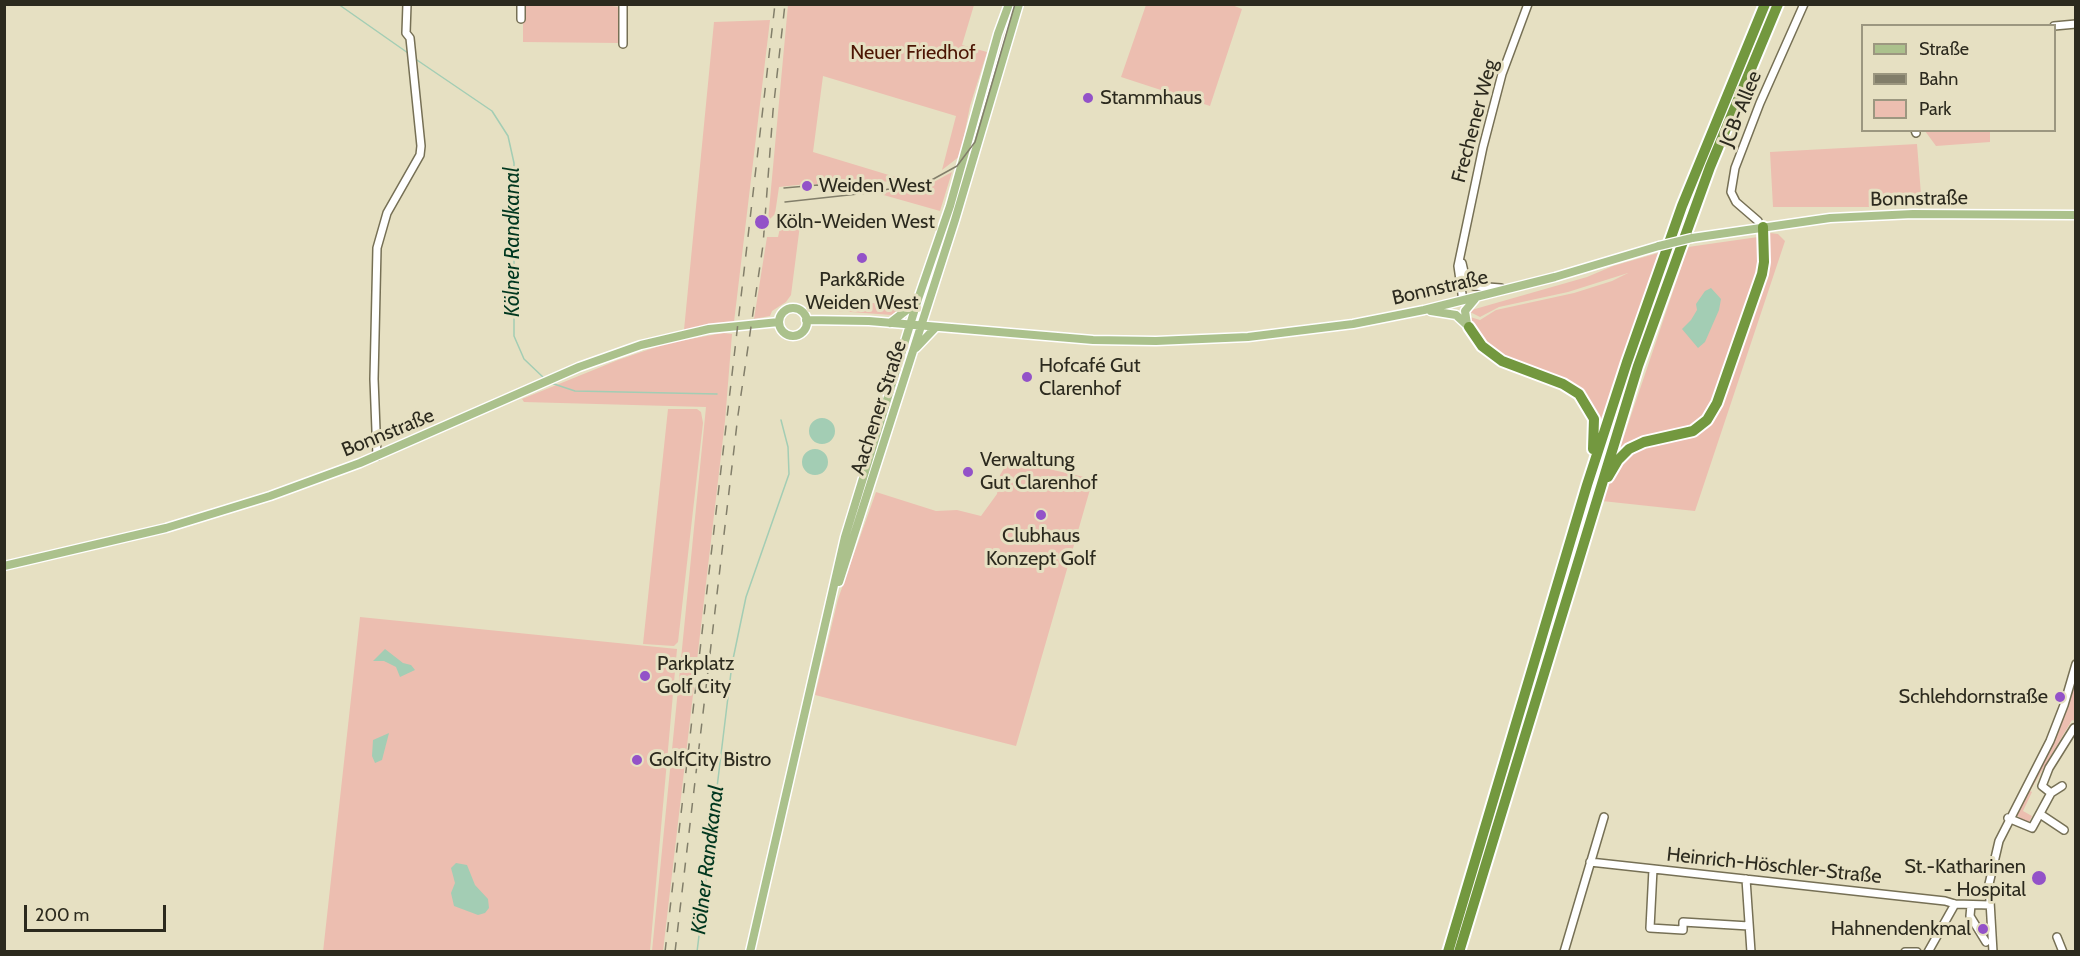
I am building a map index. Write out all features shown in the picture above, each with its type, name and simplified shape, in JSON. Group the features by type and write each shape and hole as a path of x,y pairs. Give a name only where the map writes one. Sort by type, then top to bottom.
{"highway":[{"path":"1448,951 1587,485 1682,206 1765,4"},
{"path":"1459,951 1638,366 1678,252 1729,119 1778,4"},
{"path":"1596,501 1613,466 1629,449 1644,442 1693,431 1707,420 1718,403 1762,274 1764,262 1760,224"},
{"path":"1468,327 1482,346 1495,357 1569,387 1587,404 1596,433 1587,485"}],"main road":[{"name":"Aachener Straße","path":"750,951 845,537 917,302 967,151 999,29 1009,4"},
{"name":"Aachener Straße","path":"828,614 922,326 1019,4"},
{"path":"999,29 1000,45 1008,44"},
{"name":"Bonnstraße","path":"806,320 890,323 1093,340 1203,340 1332,327 1424,310 1659,246 1760,224 1879,215 2076,215"},
{"path":"1468,327 1465,311 1477,297"},
{"path":"890,323 917,302"},
{"path":"915,348 936,327 928,306"},
{"path":"790,308 803,312 806,320 804,330 794,335 782,330 779,322 782,313 790,308"},
{"path":"1424,310 1456,315 1468,327"},
{"name":"Bonnstraße","path":"4,566 166,528 270,496 377,456 552,378 605,357 663,339 735,325 779,322"}],"street":[{"path":"377,456 374,379 377,248 387,213 421,150 411,47 406,33 407,4"},
{"path":"521,4 521,19"},
{"path":"623,4 624,44"},
{"name":"Frechener Weg","path":"1463,301 1458,273 1461,249 1502,74 1528,4"},
{"name":"JCB-Allee","path":"1760,224 1736,202 1731,192 1735,168 1760,103 1804,4"},
{"path":"2056,26 2076,24"},
{"name":"Frechener Weg","path":"1461,249 1462,268 1469,281 1480,288 1510,288"},
{"path":"1993,951 1990,905 1992,865 2008,818 2050,741 2076,664"},
{"path":"2051,793 2042,786 2049,768 2074,728 2076,729"},
{"path":"2008,818 2032,828 2051,793 2062,786"},
{"path":"2040,814 2064,830"},
{"path":"1564,951 1604,817"},
{"name":"Heinrich-Höschler-Straße","path":"1590,862 1945,901 1955,904 1990,905"},
{"path":"1653,869 1650,928 1683,930 1683,922 1749,926"},
{"path":"1746,879 1750,951"},
{"path":"1928,951 1955,904"},
{"path":"1971,905 1971,916 1986,942"},
{"path":"2057,937 2063,951"},
{"path":"1905,951 1917,951"}],"green space":[{"path":"594,4 620,7 620,43 523,42 523,5"},
{"name":"Neuer Friedhof","path":"788,5 974,5 962,45 987,52 970,106 960,156 942,170 956,116 823,76 813,152 902,179 864,185 807,184 779,187 775,214 768,221"},
{"path":"1146,5 1232,5 1242,9 1210,106 1121,77"},
{"path":"770,20 734,322 684,330 714,22"},
{"path":"1926,132 1990,132 1990,142 1936,146"},
{"path":"1917,144 1922,207 1773,207 1770,152"},
{"path":"952,172 940,211 880,194 932,183"},
{"path":"792,217 801,217 791,295 786,302 772,311 770,316 754,319 767,237 778,237 780,228"},
{"path":"1770,233 1778,234 1785,241 1695,511 1602,501 1609,480 1632,450 1679,439 1715,414"},
{"path":"1758,237 1761,240 1760,266 1717,398 1700,423 1618,454 1688,247"},
{"path":"1658,253 1598,432 1589,402 1515,365 1479,340 1467,316 1480,320 1496,310 1574,293 1612,281 1628,273 1568,292 1499,307 1480,317 1468,311 1587,277 1613,266"},
{"path":"906,300 905,309 892,315 809,309"},
{"path":"723,333 732,334 725,421 663,951 652,951 706,407 524,402 522,399 618,360 668,343"},
{"path":"668,409 697,409 701,412 703,423 678,642 674,646 643,644"},
{"path":"1009,460 1093,479 1016,746 815,695 838,599 876,492 936,511 957,510 981,516 997,494 1000,475"},
{"path":"360,617 677,649 650,951 323,952"},
{"path":"2075,681 2075,721 2072,720 2030,791 2032,792 2023,811 2032,816 2028,824 2016,815 2066,711"}],"shaded area":[{"path":"1711,288 1721,299 1719,310 1705,342 1698,348 1682,329 1691,320 1697,310 1696,304 1705,291"},
{"path":"822,418 831,422 835,431 831,440 822,444 813,440 809,431 813,422"},
{"path":"815,449 824,453 828,462 824,471 815,475 806,471 802,462 806,453"},
{"path":"385,649 403,663 411,665 415,670 400,677 396,667 384,661 373,661"},
{"path":"389,733 382,760 375,763 372,756 373,740"},
{"path":"456,863 467,865 475,885 488,899 489,908 485,913 478,915 454,906 451,893 455,883 451,868"}],"waterway":[{"name":"Kölner Randkanal","path":"338,4 408,53"},
{"name":"Kölner Randkanal","path":"414,58 492,111 508,136 514,163 514,336 524,359 545,379"},
{"name":"Kölner Randkanal","path":"551,383 575,391 717,394"},
{"name":"Kölner Randkanal","path":"697,952 732,664 746,597 789,474 788,447 781,420"}],"tram line":[{"path":"785,202 867,193 928,182 957,166 975,142 1015,4"},
{"path":"784,188 818,185 867,186"}],"railway":[{"path":"665,952 775,4"},
{"path":"675,952 738,415 763,245 773,111 785,4"}],"place":[{"name":"Stammhaus","path":"1088,98"},
{"name":"Weiden West","path":"807,186"},
{"name":"Köln-Weiden West","path":"762,222"},
{"name":"Park&Ride Weiden West","path":"862,258"},
{"name":"Hofcafé Gut Clarenhof","path":"1027,377"},
{"name":"Verwaltung Gut Clarenhof","path":"968,472"},
{"name":"Clubhaus Konzept Golf","path":"1041,515"},
{"name":"Parkplatz Golf City","path":"645,676"},
{"name":"Schlehdornstraße","path":"2060,697"},
{"name":"GolfCity Bistro","path":"637,760"},
{"name":"St.-Katharinen - Hospital","path":"2039,878"},
{"name":"Hahnendenkmal","path":"1983,929"}]}
